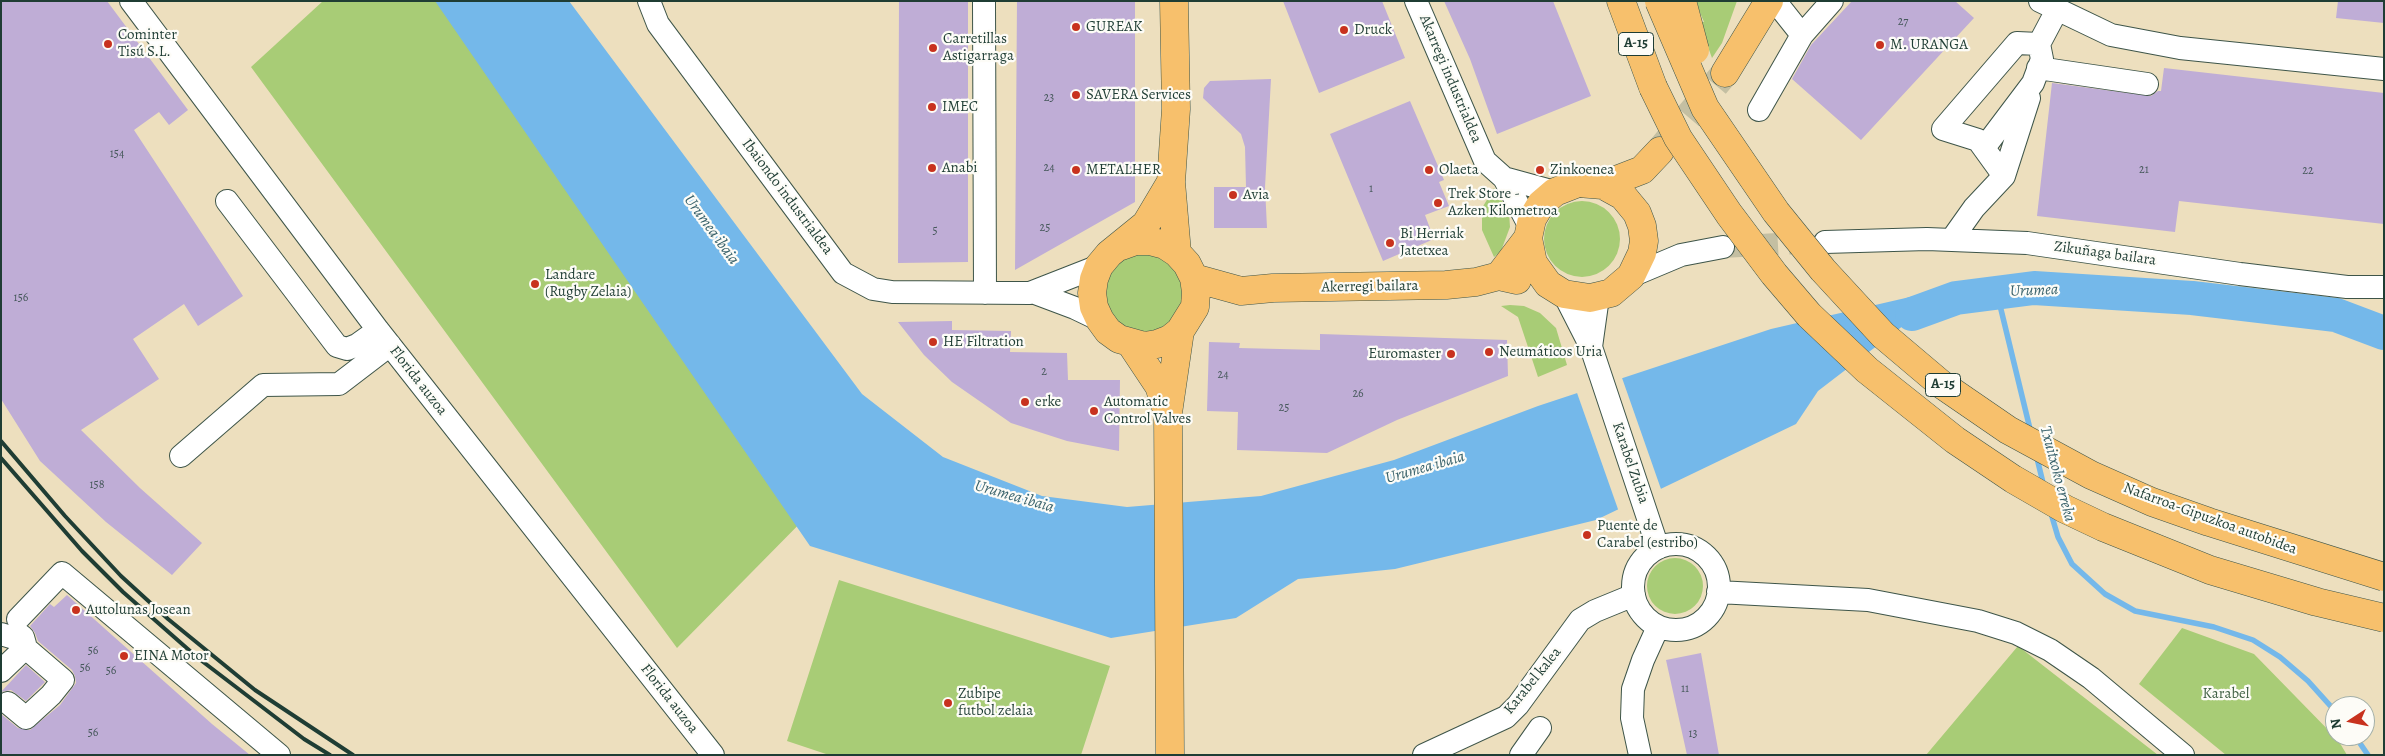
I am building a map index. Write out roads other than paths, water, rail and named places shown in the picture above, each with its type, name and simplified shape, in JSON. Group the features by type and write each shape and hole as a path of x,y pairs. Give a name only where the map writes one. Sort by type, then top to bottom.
{"main road":[{"path":"1174,1 1176,109 1171,182 1177,252"},
{"name":"A-15","path":"1621,1 1653,87 1678,138 1704,178 1780,281 1808,314 1867,370 1955,440 2013,479 2064,508 2103,527 2210,570 2317,602 2384,618"},
{"name":"Nafarroa-Gipuzkoa autobidea","path":"1659,1 1705,108 1776,212 1823,270 1883,335 1941,384 2008,430 2092,475 2152,502 2384,577"},
{"path":"1682,1 1697,56 1776,212"},
{"path":"1747,36 1754,1"},
{"path":"1725,73 1770,1"},
{"path":"1603,185 1651,160 1637,213"},
{"path":"1171,182 1146,224 1121,246 1108,254 1099,266 1094,279 1092,293 1094,308 1100,320 1108,331 1131,344 1144,346 1157,344 1241,291"},
{"path":"1578,183 1603,185 1623,196 1637,213 1642,226 1644,241 1642,254 1631,276 1611,293 1598,297 1581,298 1556,289 1499,276 1529,232 1542,204 1555,192 1578,183"},
{"path":"1529,232 1533,263 1556,289"},
{"path":"1121,246 1135,241 1150,241 1165,245 1177,252 1188,264 1194,278 1196,300 1184,326 1168,413 1170,755"},
{"name":"Akerregi bailara","path":"1241,291 1273,288 1446,285 1476,282 1499,276"},
{"path":"1194,278 1241,291"},
{"path":"1131,344 1159,386 1168,413"}],"street":[{"name":"Florida auzoa","path":"131,1 384,338 713,755"},
{"name":"Ibaiondo industrialdea","path":"649,1 658,24 844,273 873,289 892,292 1035,292"},
{"path":"984,1 985,292"},
{"name":"Akarregi industrialdea","path":"1416,1 1485,161 1504,178"},
{"path":"1775,1 1802,35"},
{"path":"1759,110 1802,35 1832,1"},
{"path":"1952,239 1974,208 2004,176 2042,59 2039,44 2049,5 2111,35 2180,48 2384,69"},
{"path":"2004,176 1978,140 1943,129 2016,42 2039,44"},
{"path":"2036,76 2147,84"},
{"path":"1984,148 2036,76"},
{"path":"1504,178 1555,192"},
{"path":"1504,178 1529,232"},
{"path":"227,201 337,346 347,349 384,338"},
{"name":"Zikuñaga bailara","path":"1825,242 1952,239 2027,243 2240,274 2347,287 2384,287"},
{"path":"1644,241 1650,246 1680,255"},
{"path":"1631,276 1680,255 1724,247"},
{"path":"1035,292 1099,266"},
{"path":"1556,289 1591,347"},
{"path":"1035,292 1100,320"},
{"path":"1591,347 1598,297"},
{"path":"181,456 263,385 339,384 384,338"},
{"name":"Karabel Zubia","path":"1591,347 1600,379 1658,548"},
{"path":"1670,544 1683,545 1695,549 1706,556 1714,567 1718,579 1718,592 1713,608 1702,621 1681,630 1658,627 1642,614 1634,596 1633,581 1638,568 1646,556 1658,548 1670,544"},
{"path":"1,672 23,650 25,644 20,634 10,622 62,573 279,755"},
{"path":"1718,592 1868,600 1978,621 2016,633 2050,650 2091,678 2183,755"},
{"name":"Karabel kalea","path":"1424,755 1506,717 1518,705 1580,620 1595,611 1634,596"},
{"path":"1640,755 1632,718 1633,689 1643,660 1658,627"},
{"path":"1,634 14,638 62,680 51,695 26,718 8,702"},
{"path":"1520,755 1540,728"}],"water":[{"name":"Urumea ibaia","path":"435,1 569,1 862,394 943,457 1042,496 1127,507 1261,496 1394,460 1538,406 1771,329 1936,291 1980,308 1908,322 1818,391 1796,424 1596,520 1395,569 1298,579 1236,618 1111,638 810,546"}],"waterway":[{"name":"Urumea","path":"1912,314 1956,298 2034,288 2192,298 2336,315 2384,333"},
{"name":"Txuitxoko erreka","path":"1997,293 2031,433"},
{"name":"Txuitxoko erreka","path":"2036,454 2044,487"},
{"name":"Txuitxoko erreka","path":"2050,510 2058,537 2072,564 2105,594 2135,611 2214,627 2253,640 2280,657 2308,681 2325,700"},
{"name":"Txuitxoko erreka","path":"2362,746 2368,755"}],"tunnel":[{"path":"1661,149 1725,73"},
{"path":"1723,247 1815,242"}],"railway":[{"path":"1,441 65,516 121,576 168,619 255,690 353,755"},
{"path":"1,458 82,551 123,592 198,658 304,739 330,755"}],"place":[{"name":"GUREAK","path":"1076,27"},
{"name":"Druck","path":"1344,30"},
{"name":"Cominter Tisú S.L.","path":"108,44"},
{"name":"M. URANGA","path":"1880,45"},
{"name":"Carretillas Astigarraga","path":"933,48"},
{"name":"SAVERA Services","path":"1076,95"},
{"name":"IMEC","path":"932,107"},
{"name":"Anabi","path":"932,168"},
{"name":"METALHER","path":"1076,170"},
{"name":"Olaeta","path":"1429,170"},
{"name":"Zinkoenea","path":"1540,170"},
{"name":"Avia","path":"1233,195"},
{"name":"Trek Store - Azken Kilometroa","path":"1438,203"},
{"name":"Bi Herriak Jatetxea","path":"1390,243"},
{"name":"Landare (Rugby Zelaia)","path":"535,284"},
{"name":"HE Filtration","path":"933,342"},
{"name":"Neumáticos Uria","path":"1489,352"},
{"name":"Euromaster","path":"1451,354"},
{"name":"erke","path":"1025,402"},
{"name":"Automatic Control Valves","path":"1094,411"},
{"name":"Puente de Carabel (estribo)","path":"1587,535"},
{"name":"Autolunas Josean","path":"76,610"},
{"name":"EINA Motor","path":"124,656"},
{"name":"Zubipe futbol zelaia","path":"948,703"}],"park label":[{"name":"Karabel","path":"2226,694"}]}
